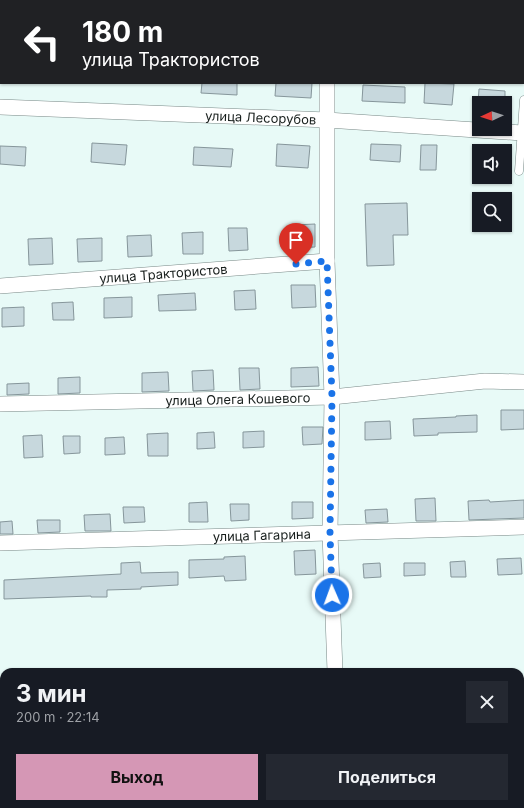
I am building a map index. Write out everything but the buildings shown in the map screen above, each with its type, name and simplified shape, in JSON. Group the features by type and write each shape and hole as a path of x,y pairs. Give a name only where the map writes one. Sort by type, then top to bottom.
{"street":[{"path":"327,84 327,261 332,397 330,533 335,668"},
{"name":"улица Лесорубов","path":"0,107 327,120 522,133"},
{"name":"улица Трактористов","path":"0,286 327,261"},
{"name":"улица Олега Кошевого","path":"0,404 332,397 484,381 524,382"},
{"name":"улица Гагарина","path":"0,543 524,527"}],"lane":[{"path":"519,171 524,100"}],"route":[{"path":"296,264 327,261 332,397 330,533 332,595"}]}
